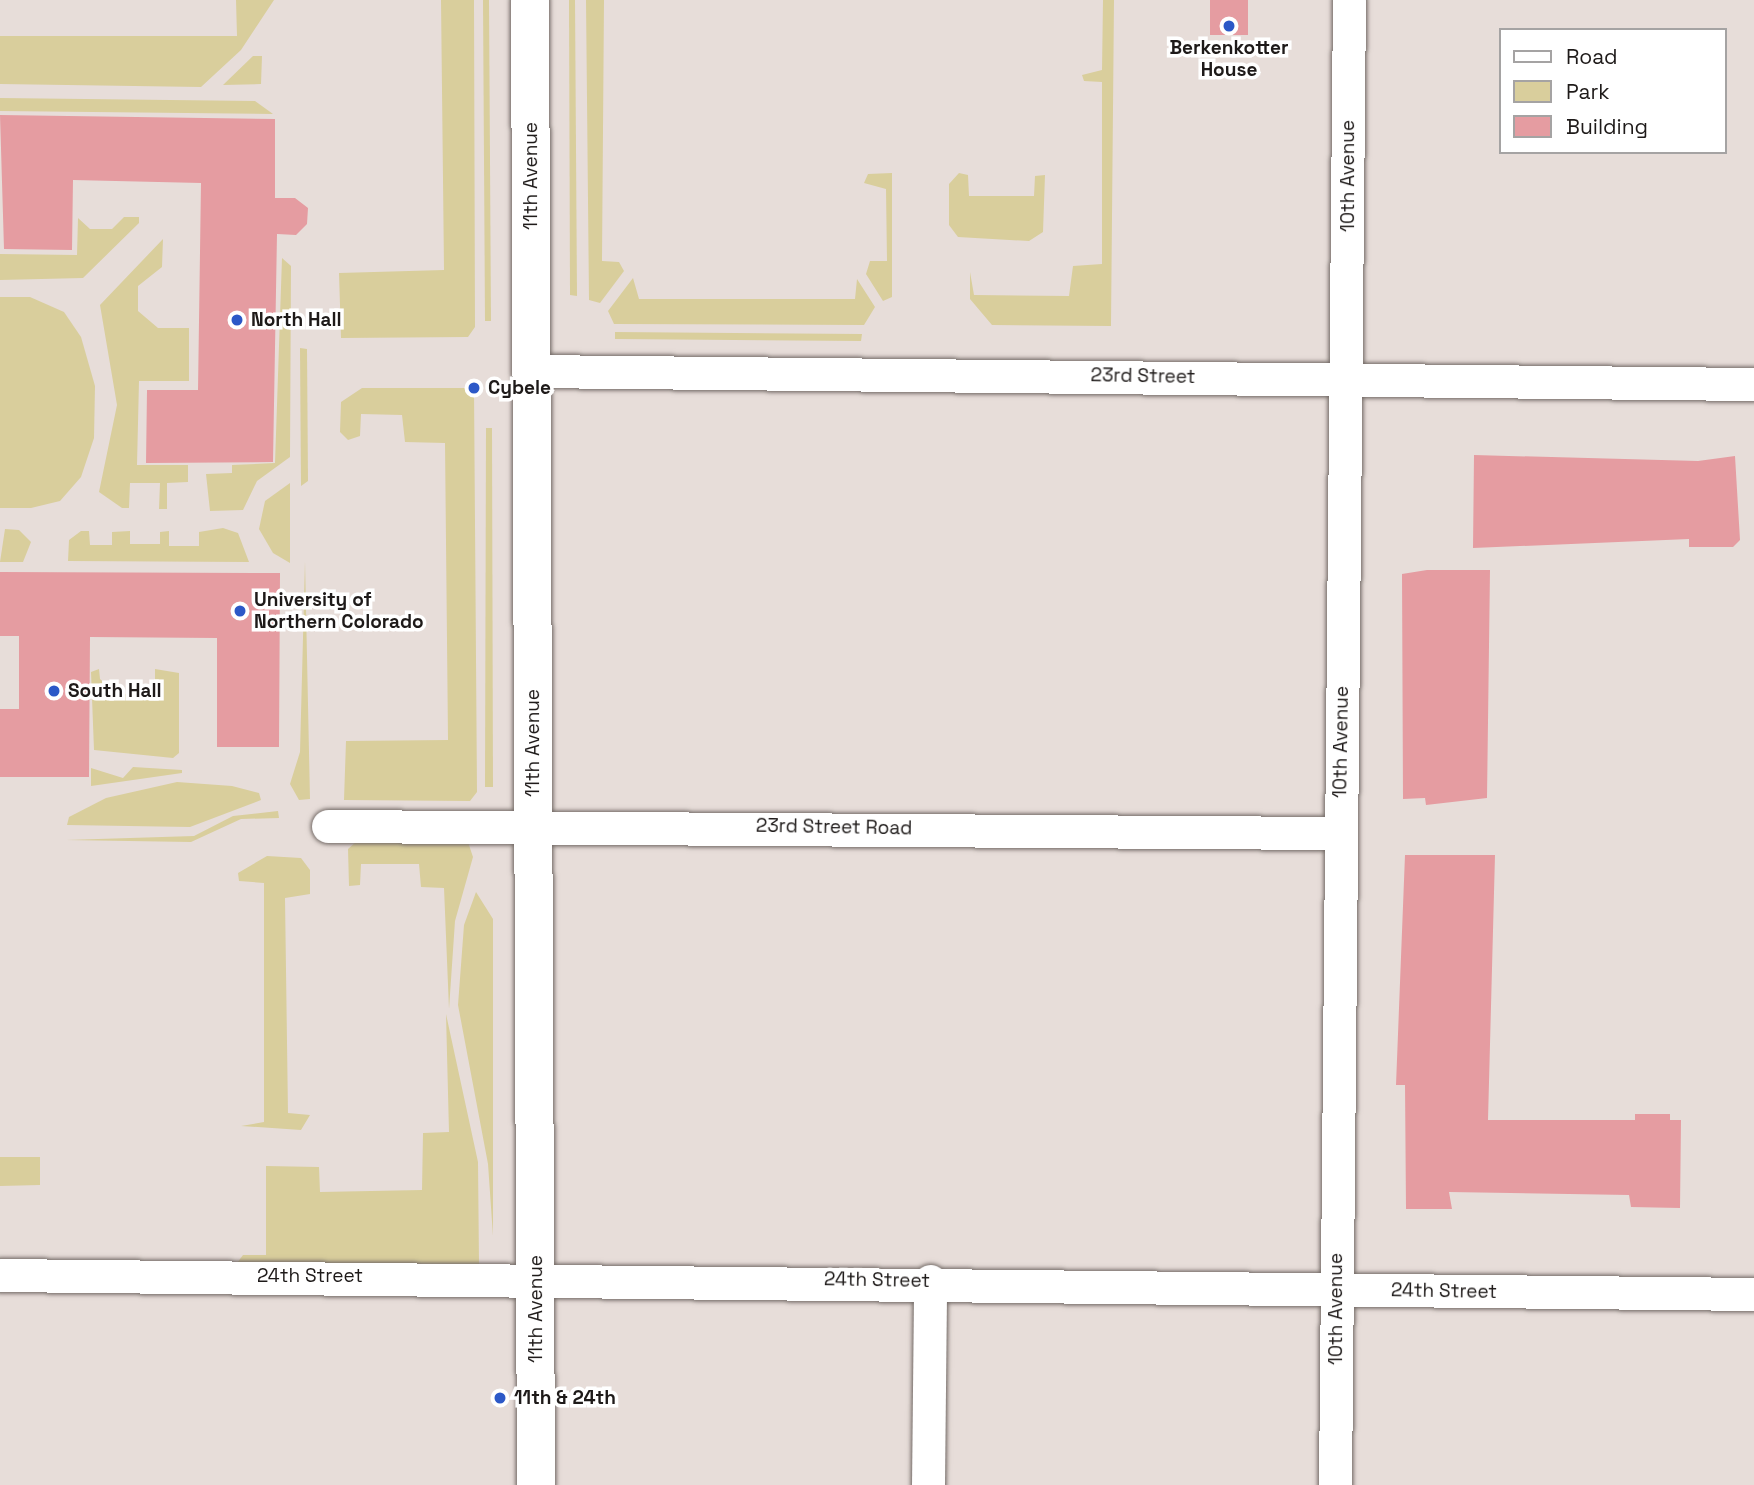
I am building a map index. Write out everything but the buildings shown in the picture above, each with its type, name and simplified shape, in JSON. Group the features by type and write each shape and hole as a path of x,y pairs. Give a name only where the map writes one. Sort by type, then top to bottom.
{"main road":[{"name":"11th Avenue","path":"530,0 536,1485"}],"street":[{"name":"10th Avenue","path":"1335,1485 1349,0"},
{"name":"23rd Street","path":"531,371 1754,384"},
{"name":"23rd Street Road","path":"328,825 534,824 1340,833"},
{"name":"24th Street","path":"0,1275 537,1276 1754,1294"},
{"path":"929,1485 930,1281"}],"green space":[{"path":"236,0 274,0 241,50 201,87 0,84 0,36 237,36"},
{"path":"441,0 474,0 475,327 468,337 341,338 339,273 444,270"},
{"path":"483,0 489,0 491,321 485,321"},
{"path":"569,0 575,0 577,296 570,295"},
{"path":"586,0 604,0 602,261 619,262 624,271 600,303 589,300"},
{"path":"1103,0 1114,0 1111,326 992,325 970,299 970,272 974,295 1069,296 1073,266 1102,264 1102,82 1084,81 1082,75 1102,70"},
{"path":"253,56 262,56 261,84 223,85"},
{"path":"0,98 255,101 273,114 0,111"},
{"path":"892,173 892,297 883,301 866,274 870,261 887,261 886,189 864,183 868,174"},
{"path":"959,173 968,175 969,196 1034,196 1035,176 1045,175 1043,232 1029,241 958,237 949,225 949,184"},
{"path":"124,217 139,217 139,223 83,278 0,280 0,254 77,255 78,218 90,229 112,229"},
{"path":"163,239 162,267 138,286 138,311 158,328 189,328 189,381 139,381 137,465 188,465 188,482 167,483 167,509 159,509 160,483 130,483 129,508 122,508 99,492 117,405 100,305"},
{"path":"282,258 291,266 290,457 257,481 243,510 210,511 206,474 232,473 232,465 275,463"},
{"path":"633,278 639,299 855,299 857,279 875,307 864,325 614,324 608,311"},
{"path":"0,297 30,297 64,312 81,337 95,386 94,438 81,477 60,501 31,508 0,508"},
{"path":"615,332 862,334 861,341 615,339"},
{"path":"300,348 307,349 308,481 301,486"},
{"path":"362,388 474,388 477,792 470,801 344,800 346,741 448,740 445,443 405,442 402,415 361,414 360,436 348,440 340,432 341,402"},
{"path":"486,428 492,428 493,787 485,787"},
{"path":"290,483 290,563 273,553 259,529 265,501"},
{"path":"223,528 238,533 249,562 68,561 69,540 81,531 89,531 90,545 112,545 112,532 130,531 130,544 160,544 160,532 169,531 169,546 199,546 199,532"},
{"path":"5,529 19,530 31,542 23,562 0,562"},
{"path":"305,561 310,799 299,800 290,784 300,752"},
{"path":"99,669 100,679 116,694 141,694 155,681 155,669 179,673 179,753 173,758 94,750 91,672"},
{"path":"133,767 182,770 182,773 91,786 91,768 123,778"},
{"path":"177,782 232,786 259,793 261,800 190,827 67,825 69,817 106,798"},
{"path":"278,811 279,818 241,819 191,842 66,840 194,836 233,816"},
{"path":"358,840 468,842 473,857 455,921 449,1009 444,888 421,887 419,864 361,864 360,885 349,886 348,849"},
{"path":"267,856 301,858 310,870 310,894 285,898 288,1113 310,1115 301,1130 241,1126 264,1122 264,883 239,881 238,873"},
{"path":"476,892 493,919 493,1236 488,1164 458,1005 464,925"},
{"path":"446,1014 478,1162 479,1264 237,1263 243,1255 266,1255 266,1166 319,1167 320,1192 422,1190 423,1133 449,1132"},
{"path":"0,1157 40,1157 40,1185 0,1186"}],"place":[{"name":"Berkenkotter House","path":"1229,26"},
{"name":"North Hall","path":"237,320"},
{"name":"Cybele","path":"474,388"},
{"name":"University of Northern Colorado","path":"240,611"},
{"name":"South Hall","path":"54,691"},
{"name":"11th & 24th","path":"500,1398"}]}
